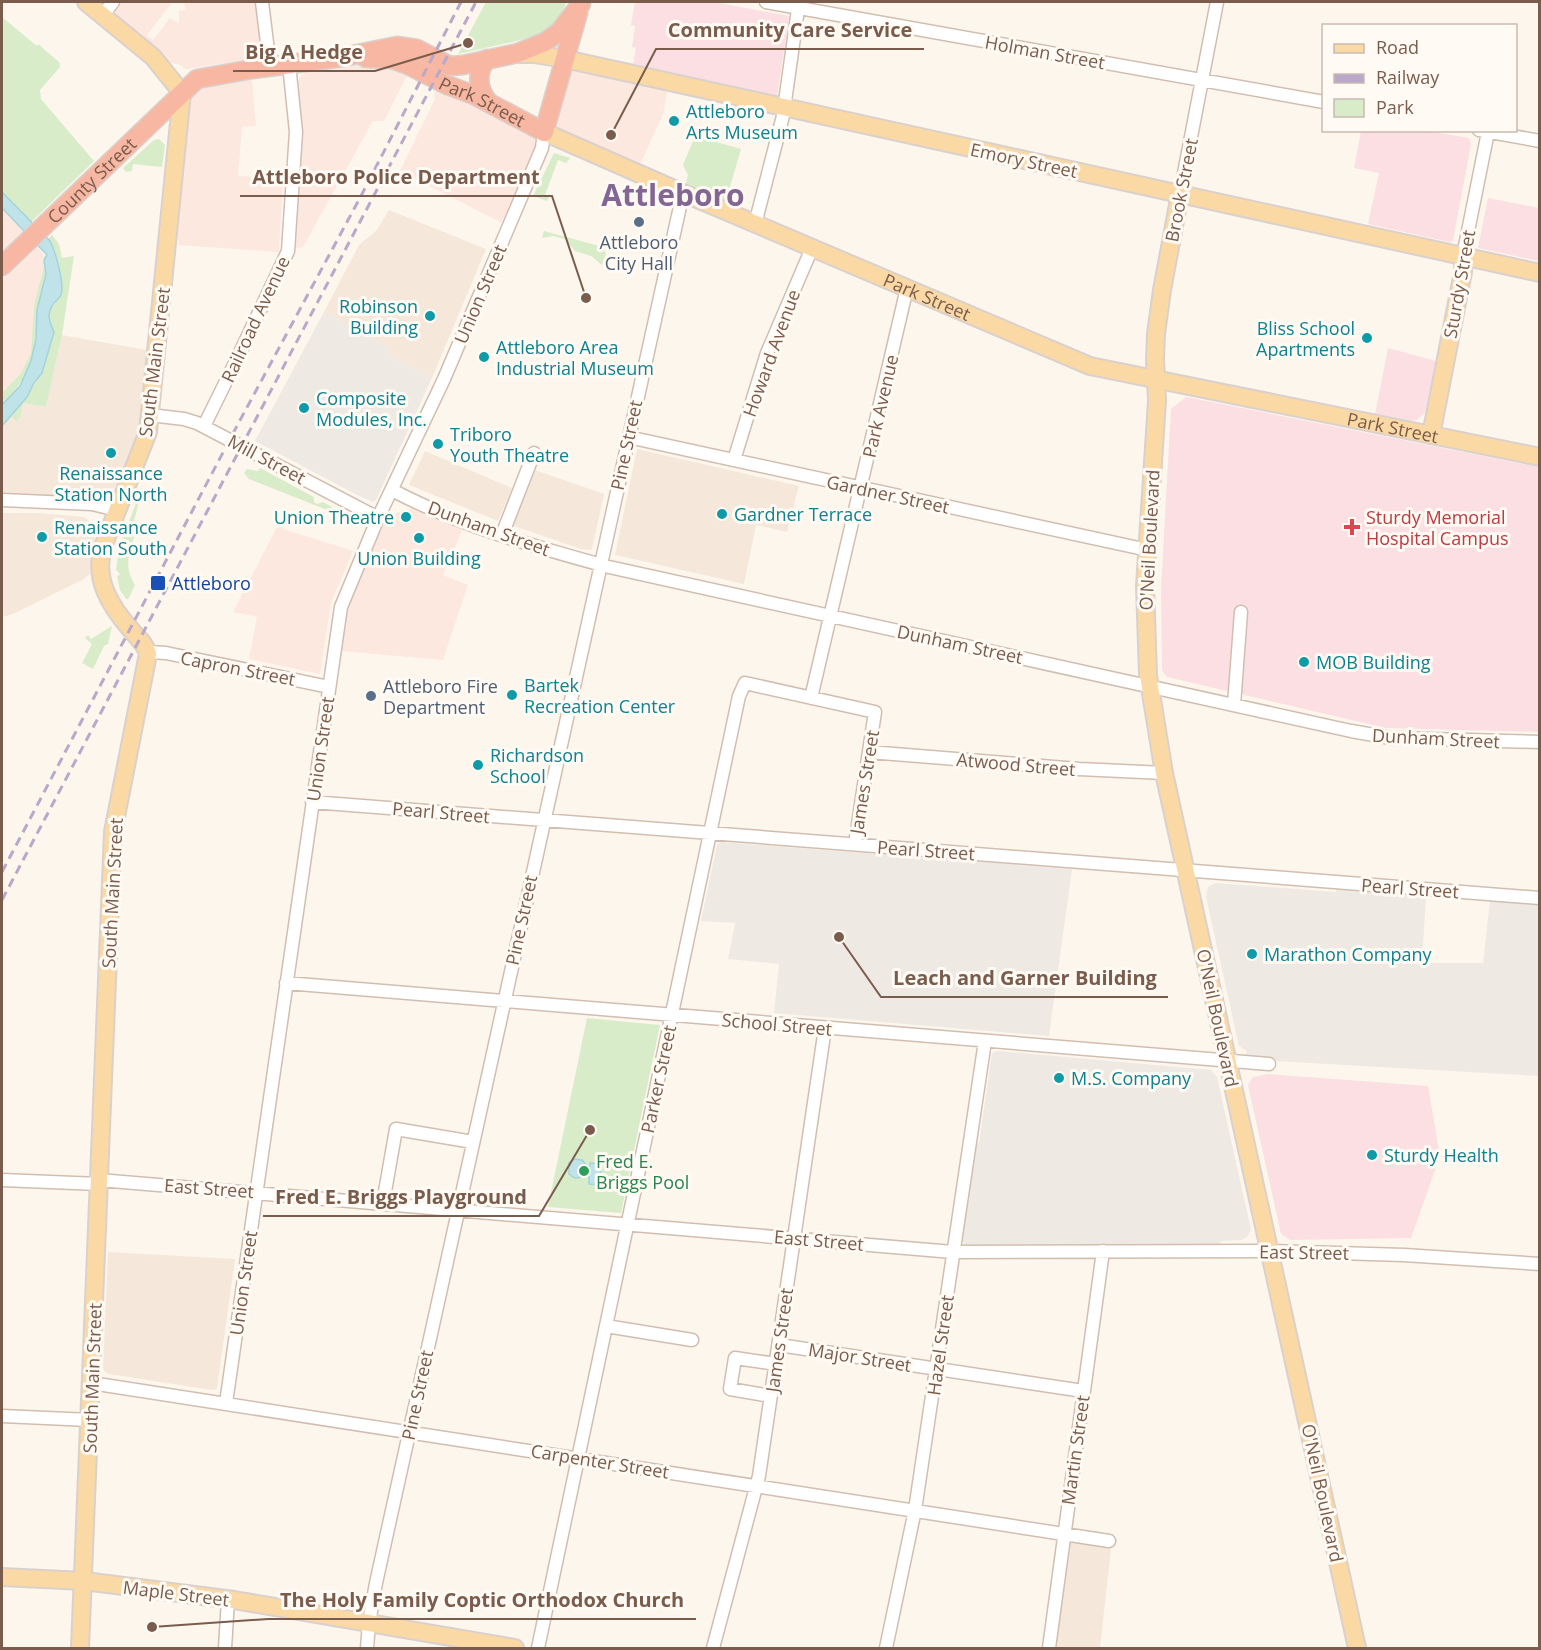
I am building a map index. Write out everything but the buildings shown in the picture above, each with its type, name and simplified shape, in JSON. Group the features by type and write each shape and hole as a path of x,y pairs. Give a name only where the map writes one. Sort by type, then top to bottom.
{"highway":[{"name":"Park Street","path":"182,93 195,80 202,77 343,57 387,47 402,46 417,49 450,66 509,55 540,45 553,37 567,23 581,3"},
{"path":"544,132 581,3"},
{"name":"Park Street","path":"343,57 401,62 489,103 544,132"},
{"path":"487,59 480,69 479,77 481,90 489,103"},
{"name":"County Street","path":"2,266 182,93"}],"main road":[{"path":"86,2 108,8 182,93"},
{"name":"Emory Street","path":"509,55 534,54 565,59 1539,273"},
{"name":"South Main Street","path":"80,1648 114,824 148,652 113,608 105,592 102,580 102,552 145,441 150,416 182,93"},
{"name":"Park Street","path":"544,132 682,193 1084,363 1156,380 1539,457"},
{"name":"Brook Street","path":"1156,380 1155,354 1158,316 1180,194"},
{"name":"Sturdy Street","path":"1431,435 1463,272 1463,256"},
{"name":"O'Neil Boulevard","path":"1156,380 1157,401 1145,611 1149,686 1164,773 1357,1648"},
{"name":"Maple Street","path":"2,1577 84,1581 228,1600 515,1648"}],"street":[{"path":"262,2 270,67"},
{"name":"Holman Street","path":"766,2 799,4 1322,102"},
{"name":"Brook Street","path":"1180,194 1217,2"},
{"path":"755,224 784,108 799,4"},
{"name":"Railroad Avenue","path":"204,426 288,251 296,132 289,64"},
{"name":"Union Street","path":"225,1403 342,604 378,518 444,379 538,159 544,143 544,132"},
{"name":"Sturdy Street","path":"1463,256 1483,132"},
{"path":"1489,132 1539,141"},
{"name":"Pine Street","path":"367,1648 376,1583 682,193"},
{"name":"Howard Avenue","path":"734,460 766,353 812,248"},
{"name":"Park Avenue","path":"811,698 908,288"},
{"name":"Mill Street","path":"150,416 184,419 204,426 378,518"},
{"name":"Gardner Street","path":"628,437 1148,550"},
{"path":"502,535 534,453"},
{"name":"Dunham Street","path":"392,490 502,535 600,564 1234,705 1385,738 1539,742"},
{"path":"2,500 92,504 117,510"},
{"path":"1234,705 1241,612"},
{"name":"Capron Street","path":"148,652 166,653 329,687"},
{"name":"Parker Street","path":"538,1648 739,696 745,683 811,698"},
{"name":"James Street","path":"811,698 875,712 855,844"},
{"name":"Atwood Street","path":"869,752 1079,769 1164,773"},
{"name":"Pearl Street","path":"312,802 1539,898"},
{"name":"School Street","path":"286,983 1269,1064"},
{"name":"James Street","path":"713,1648 758,1486 825,1028"},
{"name":"Hazel Street","path":"886,1648 915,1510 985,1041"},
{"path":"382,1203 396,1129 473,1142"},
{"name":"East Street","path":"2,1180 99,1182 256,1192 954,1252 1269,1251 1404,1255 1539,1264"},
{"name":"Martin Street","path":"1048,1648 1103,1251"},
{"path":"606,1326 692,1340"},
{"name":"Major Street","path":"779,1345 1083,1391"},
{"path":"771,1396 730,1389 735,1358 776,1364"},
{"name":"Carpenter Street","path":"92,1383 1109,1542"},
{"path":"2,1416 90,1420"},
{"path":"225,1648 228,1600"}],"shaded area":[{"path":"94,2 167,2 171,4 147,35 153,40 170,18 179,23 179,11 185,10 184,2 256,2 261,53 252,59 186,69 169,62"},
{"path":"635,2 713,2 789,16 777,96 633,64 636,48 632,47 635,26 631,25"},
{"path":"364,63 409,72 384,121 373,121 303,247 292,248 299,137 303,135 298,82 300,77 312,68"},
{"path":"574,70 668,88 663,114 638,169 554,131 553,125"},
{"path":"252,80 256,126 242,127 238,176 283,178 279,252 178,245 179,240 174,235 190,95 206,86"},
{"path":"439,84 535,137 538,148 513,206 510,204 502,223 400,171 435,99 434,94"},
{"path":"1361,132 1433,132 1469,138 1471,144 1453,241 1368,224 1379,173 1354,168"},
{"path":"1488,198 1539,208 1539,261 1478,248"},
{"path":"2,208 25,233 2,255"},
{"path":"389,210 486,249 432,378 394,358 387,346 324,312 359,245 377,230"},
{"path":"36,245 45,257 44,273 34,305 31,353 21,373 2,393 2,279"},
{"path":"324,312 387,346 394,358 432,378 376,500 373,502 255,441"},
{"path":"62,335 147,350 140,430 124,473 116,486 97,497 2,494 2,428 23,403 46,407"},
{"path":"1388,348 1436,361 1425,412 1417,420 1375,414"},
{"name":"Sturdy Memorial Hospital Campus","path":"1186,397 1539,467 1539,732 1386,728 1167,677 1162,670 1161,589 1171,409"},
{"path":"637,449 799,486 787,532 756,525 744,584 615,555"},
{"path":"425,451 512,488 498,521 409,485"},
{"path":"535,470 604,494 591,550 581,549 514,526"},
{"path":"415,507 464,526 443,575 468,585 443,660 341,651 352,594 388,516"},
{"path":"2,513 39,513 84,517 96,529 90,574 13,614 2,617"},
{"path":"277,527 353,551 331,603 320,674 249,659 257,617 233,612"},
{"path":"721,842 1072,869 1049,1036 774,1013 779,964 728,959 735,923 701,921 717,845"},
{"name":"Marathon Company","path":"1215,883 1336,892 1336,888 1426,896 1422,963 1483,963 1490,900 1539,903 1539,1076 1258,1060 1247,1057 1245,1055 1247,1051 1239,1046 1206,897 1208,887"},
{"path":"998,1051 1211,1070 1217,1077 1250,1225 1251,1230 1247,1237 1242,1240 1221,1241 1221,1244 965,1245 962,1240 976,1143 979,1143 992,1053"},
{"path":"1268,1074 1428,1086 1440,1156 1411,1238 1290,1240 1281,1234 1248,1085 1253,1077"},
{"path":"108,1252 235,1259 217,1388 205,1389 105,1372 103,1368"},
{"path":"1069,1541 1111,1549 1100,1648 1055,1648"}],"green space":[{"path":"486,2 567,2 556,24 539,36 458,54"},
{"path":"2,17 59,62 60,67 40,90 41,99 94,161 31,222 2,192"},
{"path":"695,136 741,149 729,190 736,194 731,204 686,183 688,175 683,165"},
{"path":"159,139 165,145 162,167 133,164 132,171 126,172 123,168 154,140"},
{"path":"554,153 570,158 566,163 558,160 545,195 549,197 547,201 533,196"},
{"path":"544,231 603,247 606,254 602,265 591,256 575,251 565,239 553,236 542,238"},
{"path":"52,235 59,244 62,258 74,256 62,335 46,407 23,403 20,417 16,421 12,417 2,428 27,397 44,368 51,340 49,312 57,300 55,250 48,239"},
{"path":"45,263 31,360 20,383 2,405 2,393 21,373 31,353 34,305"},
{"path":"260,468 314,497 314,502 317,504 323,502 360,523 249,479 244,473 247,469 258,471"},
{"path":"143,484 132,530 136,532 128,559 129,571 135,585 126,599 120,590 117,577 120,574 116,570 119,548"},
{"path":"112,626 108,644 104,646 93,669 82,663 92,644 85,638 88,635 91,639"},
{"path":"587,1018 660,1025 621,1213 548,1207"}],"water":[{"path":"2,192 50,241 59,268 62,290 49,313 54,332 42,373 27,397 2,426 2,405 20,386 31,361 36,339 37,310 46,274 44,260 47,255 2,208"},
{"name":"Fred E. Briggs Pool","path":"575,1159 582,1160 587,1166 590,1166 590,1163 601,1164 600,1185 589,1184 589,1172 578,1178 569,1174 569,1163"}],"railway":[{"path":"2,872 361,196 461,2"},
{"path":"2,900 476,2"}],"place":[{"name":"Big A Hedge","path":"468,43"},
{"name":"Attleboro Arts Museum","path":"674,121"},
{"name":"Community Care Service","path":"611,135"},
{"name":"Attleboro City Hall","path":"639,222"},
{"name":"Attleboro Police Department","path":"586,298"},
{"name":"Robinson Building","path":"430,316"},
{"name":"Bliss School Apartments","path":"1367,338"},
{"name":"Attleboro Area Industrial Museum","path":"484,357"},
{"name":"Composite Modules, Inc.","path":"304,408"},
{"name":"Triboro Youth Theatre","path":"438,444"},
{"name":"Renaissance Station North","path":"111,453"},
{"name":"Gardner Terrace","path":"722,514"},
{"name":"Union Theatre","path":"406,517"},
{"name":"Sturdy Memorial Hospital Campus","path":"1352,527"},
{"name":"Renaissance Station South","path":"42,537"},
{"name":"Union Building","path":"419,538"},
{"name":"Attleboro","path":"158,583"},
{"name":"MOB Building","path":"1304,662"},
{"name":"Bartek Recreation Center","path":"512,695"},
{"name":"Attleboro Fire Department","path":"371,696"},
{"name":"Richardson School","path":"478,765"},
{"name":"Leach and Garner Building","path":"839,937"},
{"name":"Marathon Company","path":"1252,954"},
{"name":"M.S. Company","path":"1059,1078"},
{"name":"Fred E. Briggs Playground","path":"590,1130"},
{"name":"Sturdy Health","path":"1372,1155"},
{"name":"Fred E. Briggs Pool","path":"584,1171"},
{"name":"The Holy Family Coptic Orthodox Church","path":"152,1627"}],"district":[{"name":"Attleboro","path":"673,194"}]}
